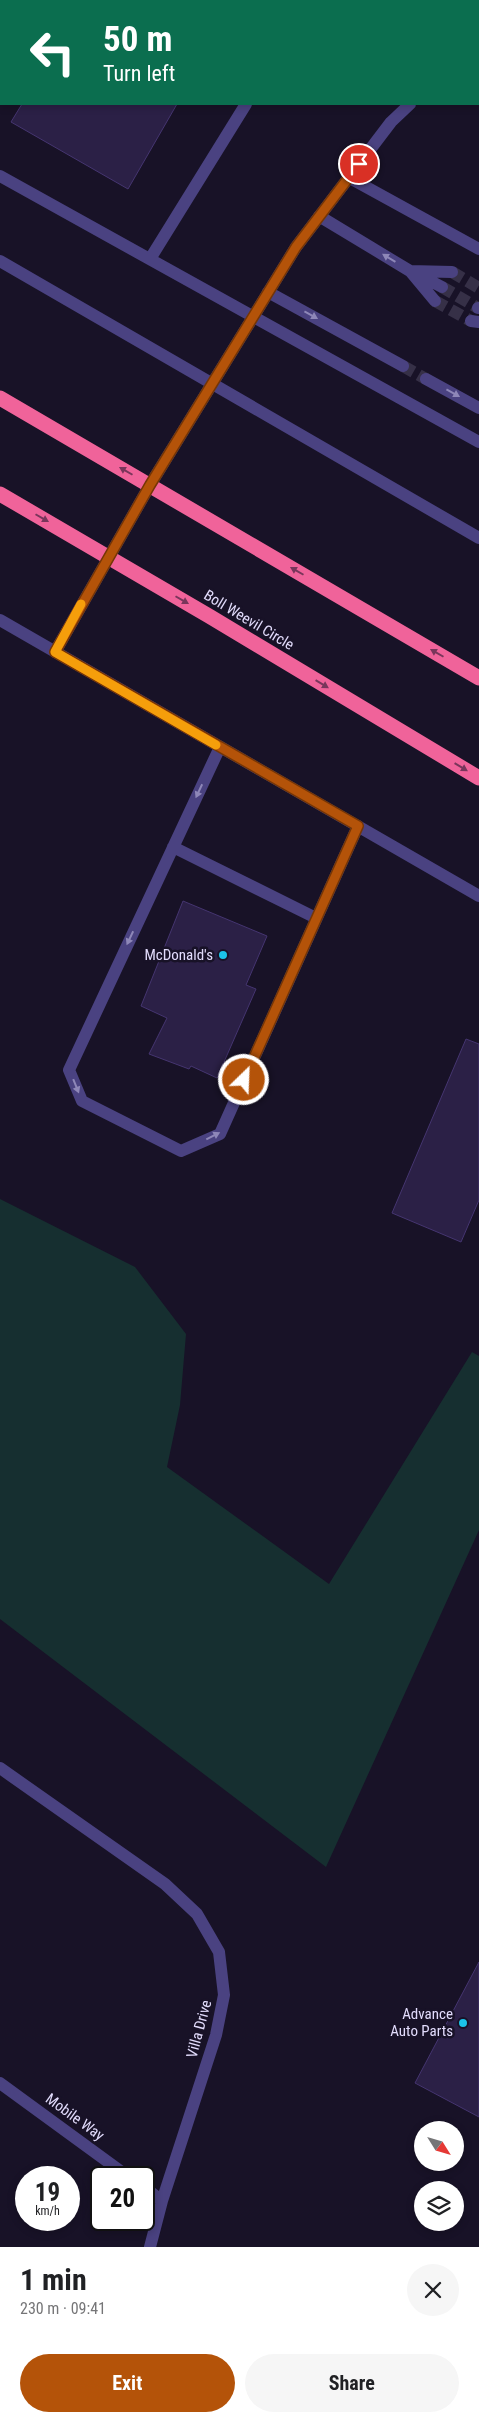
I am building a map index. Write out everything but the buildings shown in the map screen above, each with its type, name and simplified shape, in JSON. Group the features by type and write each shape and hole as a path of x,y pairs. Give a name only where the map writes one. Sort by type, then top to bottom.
{"highway":[{"path":"0,398 479,678"},
{"name":"Boll Weevil Circle","path":"0,494 108,556 479,778"}],"street":[{"path":"150,259 245,105"},
{"path":"55,652 150,485 296,247 391,122 409,105"},
{"path":"0,176 479,442"},
{"path":"348,177 479,249"},
{"path":"320,216 410,271 442,287"},
{"path":"0,261 479,538"},
{"path":"410,271 452,272"},
{"path":"410,271 435,301"},
{"path":"268,292 403,366"},
{"path":"426,378 479,408"},
{"path":"0,620 479,896"},
{"path":"220,747 69,1070 82,1102 181,1150 220,1134 358,826"},
{"path":"173,847 316,918"},
{"name":"Villa Drive","path":"0,1768 165,1884 197,1914 219,1952 224,1995 216,2035 162,2201 150,2247"},
{"name":"Mobile Way","path":"0,2083 114,2166"},
{"path":"155,2196 162,2201"}],"green space":[{"path":"0,1199 135,1267 186,1334 180,1405 167,1467 329,1584 472,1352 479,1356 479,1530 326,1867 0,1619"}],"tunnel":[{"path":"452,272 479,288"},
{"path":"442,287 478,308"},
{"path":"435,301 471,321"},
{"path":"403,366 426,379"}],"slow traffic":[{"path":"81,604 55,652 216,745"}],"place":[{"name":"McDonald's","path":"223,955"},
{"name":"Advance Auto Parts","path":"463,2023"}],"route":[{"path":"244,1080 358,826 55,652 150,485 296,247 359,164"}]}
